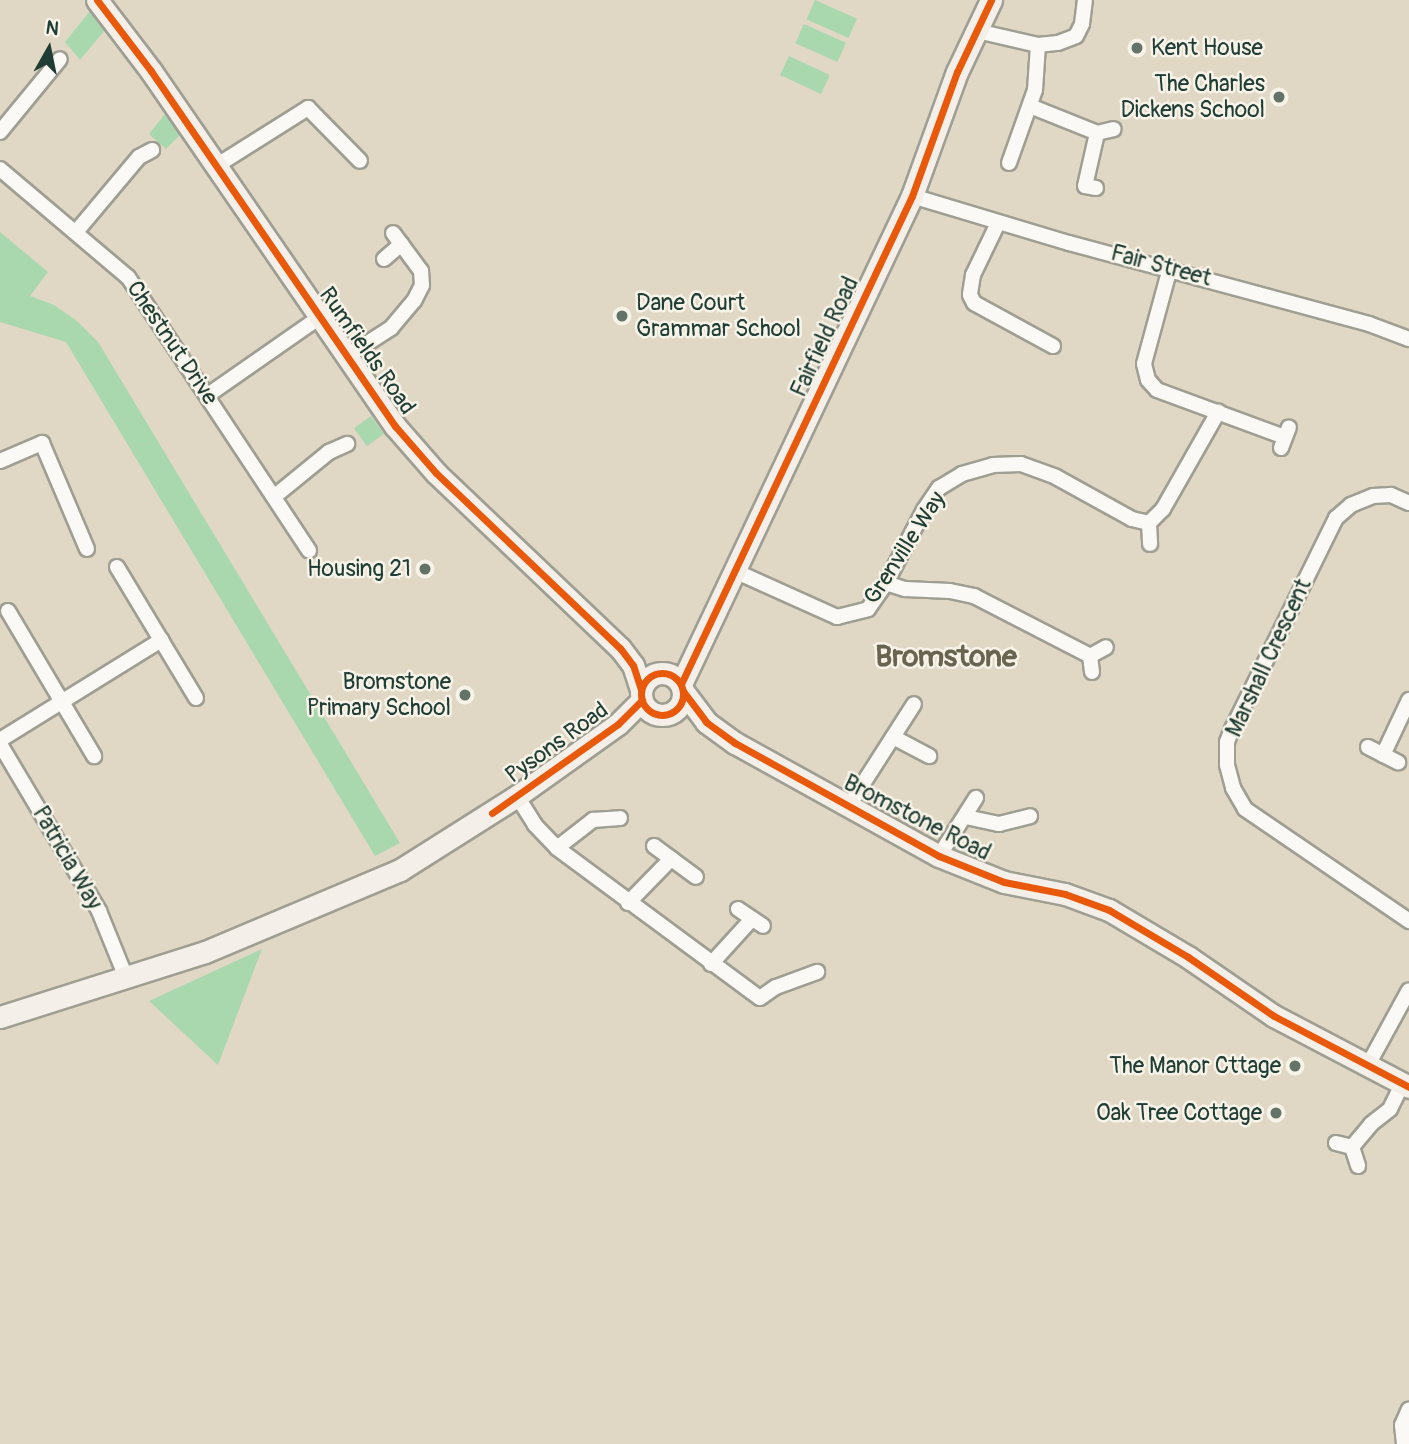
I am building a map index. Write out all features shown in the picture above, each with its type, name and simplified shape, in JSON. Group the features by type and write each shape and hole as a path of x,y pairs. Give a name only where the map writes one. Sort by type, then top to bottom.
{"street":[{"name":"Rumfields Road","path":"97,0 116,21 395,426 436,473 620,648 633,665 652,704"},
{"name":"Fairfield Road","path":"652,704 646,679 672,680 711,627 912,196 957,72 991,0"},
{"path":"977,31 1038,45 1076,36 1082,24 1085,0"},
{"path":"1009,163 1035,90 1038,45"},
{"path":"0,132 60,59"},
{"path":"216,166 312,104 360,161"},
{"path":"1030,106 1097,132 1114,129"},
{"path":"1096,188 1085,186 1097,132"},
{"path":"76,232 139,157 152,150"},
{"name":"Chestnut Drive","path":"0,169 128,277 309,550"},
{"name":"Fair Street","path":"912,196 998,223 1369,324 1409,340"},
{"path":"998,223 973,275 970,295 975,303 1015,334 1053,345"},
{"path":"346,357 391,328 415,302 422,285 421,271 397,239 384,259"},
{"path":"1170,268 1144,364 1149,380 1157,390 1285,437"},
{"path":"208,395 320,317"},
{"path":"1150,544 1149,523 1163,509 1218,412"},
{"path":"0,461 42,443 87,549"},
{"path":"275,496 328,452 347,444"},
{"name":"Grenville Way","path":"737,572 837,617 852,616 868,609 886,583 924,510 939,488 962,474 993,465 1021,464 1045,472 1140,523 1149,523"},
{"name":"Marshall Crescent","path":"1409,503 1391,495 1373,496 1350,505 1336,518 1227,742 1227,765 1233,788 1245,808 1409,921"},
{"path":"117,567 196,698"},
{"path":"886,583 905,589 950,591 974,596 1090,656"},
{"path":"8,611 94,756"},
{"path":"0,742 161,640"},
{"path":"1090,656 1106,647"},
{"name":"Rumfields Road","path":"620,648 672,680"},
{"path":"1090,656 1092,672"},
{"path":"652,704 682,701 672,680"},
{"name":"Bromstone Road","path":"672,680 706,722 735,743 848,807 939,856 1004,882 1065,894 1110,910 1188,957 1274,1016 1406,1086"},
{"path":"1383,755 1408,703"},
{"name":"Bromstone Road","path":"652,704 706,722"},
{"name":"Pysons Road","path":"0,1017 125,975 205,952 337,899 400,870 517,796 618,724 652,704"},
{"path":"848,807 914,704"},
{"path":"893,737 929,756"},
{"name":"Patricia Way","path":"0,742 99,911 125,975"},
{"path":"1367,747 1398,762"},
{"path":"517,796 535,825 556,848 760,998 776,987 817,972"},
{"path":"939,856 976,798"},
{"path":"966,817 999,824 1030,816"},
{"path":"556,848 593,820 620,818"},
{"path":"654,845 696,877"},
{"path":"628,903 671,859"},
{"path":"711,964 758,923 738,909"},
{"path":"1368,1065 1409,990"},
{"path":"1352,1147 1371,1124 1390,1109 1406,1086"},
{"path":"1336,1143 1352,1147"},
{"path":"1352,1147 1358,1166"},
{"path":"1404,1444 1402,1425 1409,1409"}],"green space":[{"path":"815,0 857,19 848,38 806,19"},
{"path":"90,11 105,30 80,60 65,42"},
{"path":"804,24 846,43 837,62 795,43"},
{"path":"789,56 830,75 821,94 780,75"},
{"path":"165,114 180,135 166,149 149,134"},
{"path":"0,232 48,272 30,296 54,305 77,321 98,342 400,843 375,856 66,342 0,322"},
{"path":"371,416 384,434 367,446 354,428"},
{"path":"262,949 218,1065 149,1001"}],"cycle path":[{"path":"97,0 151,71 395,426 436,473 620,648 633,665 641,690"},
{"path":"681,684 912,196 957,72 991,0"},
{"path":"662,673 677,679 683,694 677,709 662,715 647,709 641,694 647,679 662,673"},
{"path":"683,691 706,722 735,743 939,856 1004,882 1065,894 1109,910 1188,957 1274,1016 1409,1087"},
{"path":"492,813 618,724 642,700"}],"place":[{"name":"Kent House","path":"1137,48"},
{"name":"The Charles Dickens School","path":"1279,97"},
{"name":"Dane Court Grammar School","path":"622,316"},
{"name":"Housing 21","path":"425,569"},
{"name":"Bromstone Primary School","path":"465,695"},
{"name":"The Manor Cttage","path":"1295,1066"},
{"name":"Oak Tree Cottage","path":"1276,1113"}],"district":[{"name":"Bromstone","path":"946,657"}]}
